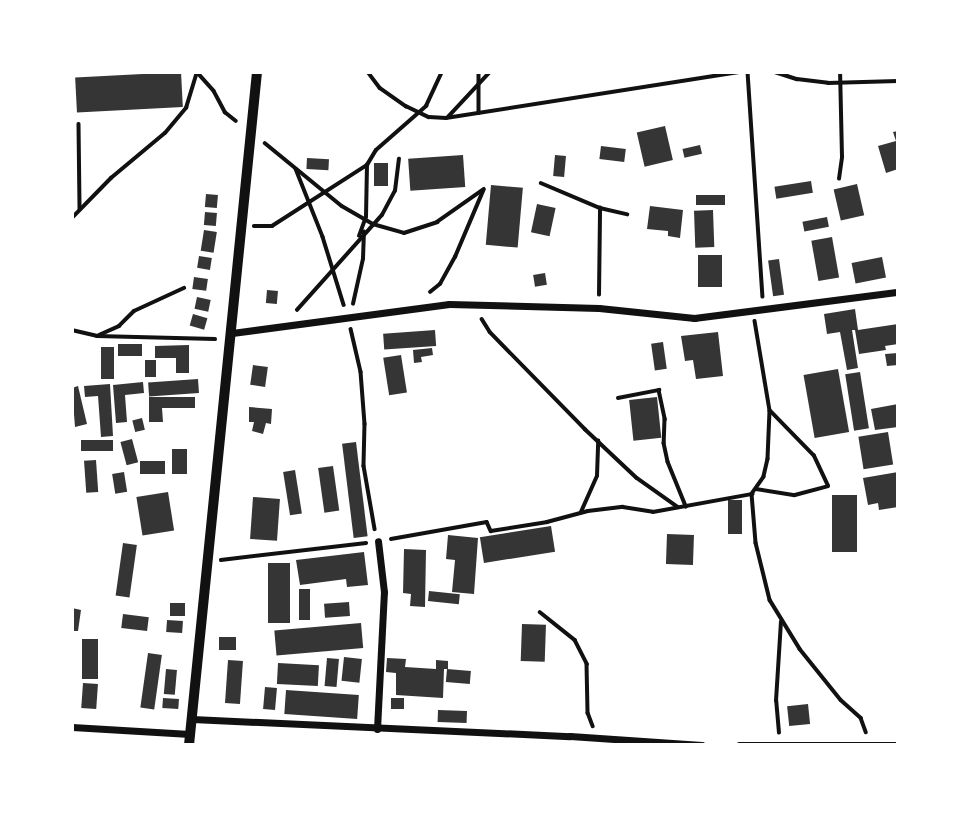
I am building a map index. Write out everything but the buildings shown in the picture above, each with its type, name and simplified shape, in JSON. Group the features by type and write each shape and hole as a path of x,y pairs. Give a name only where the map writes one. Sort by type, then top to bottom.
{"street":[{"path":"72,727 190,740 257,72"},
{"path":"231,336 449,304 599,308 694,318 898,292"},
{"path":"377,729 384,592 378,541"},
{"path":"192,719 702,745"},
{"path":"739,745 898,745"}],"path":[{"path":"197,72 214,91 226,112 326,192 373,224 404,233 438,222 484,189 455,257 440,284 429,293"},
{"path":"72,218 165,133 186,108 197,72"},
{"path":"368,72 380,88 420,113 446,118 740,72"},
{"path":"242,226 272,226 367,166 376,150 420,113 432,96 442,72"},
{"path":"479,72 479,113"},
{"path":"446,118 490,72"},
{"path":"208,562 378,541 487,522 491,531 547,522 581,512 623,507 653,512 752,494 764,477 768,459 770,411 754,312 763,303 763,293 748,72"},
{"path":"775,72 797,79 840,83 898,81"},
{"path":"839,179 842,157 840,72"},
{"path":"79,124 80,209"},
{"path":"286,326 297,309 373,224 395,191 399,159"},
{"path":"358,238 365,220 369,196 367,166"},
{"path":"296,169 334,268 361,372 365,424 364,466 378,541"},
{"path":"541,183 600,208 626,214"},
{"path":"599,308 600,208"},
{"path":"348,319 359,285 364,232"},
{"path":"97,336 119,326 134,311 184,288"},
{"path":"474,304 490,332 598,441 637,478 679,508"},
{"path":"72,330 97,336 231,336"},
{"path":"618,398 659,390 665,419 664,443 668,462 686,506"},
{"path":"756,489 795,495 828,486 814,456 770,411"},
{"path":"581,512 597,476 598,441"},
{"path":"752,494 762,571 770,600 781,620 841,700 861,718 870,744"},
{"path":"541,612 575,640 587,664 588,713 598,738"},
{"path":"780,744 776,701 781,620"}]}
